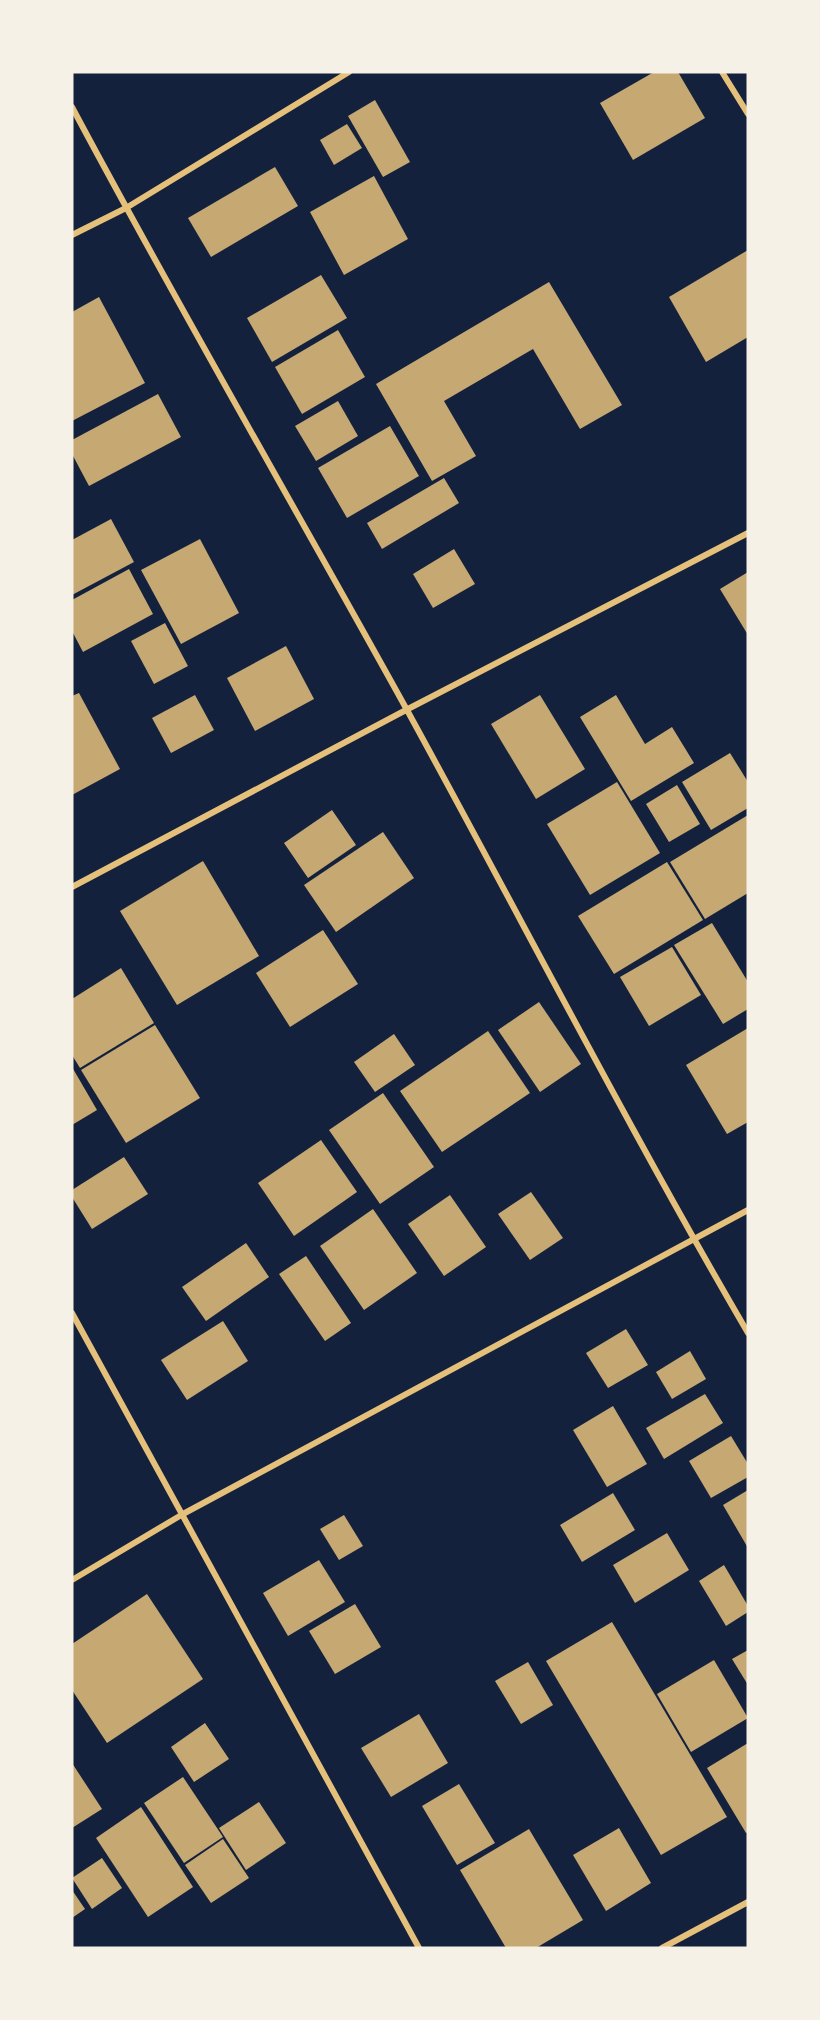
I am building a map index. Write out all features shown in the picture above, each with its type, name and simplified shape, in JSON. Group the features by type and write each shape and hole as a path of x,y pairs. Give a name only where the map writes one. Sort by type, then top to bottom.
{"street":[{"path":"72,235 126,208 349,72"},
{"path":"722,72 748,114"},
{"path":"72,107 406,710 693,1240 748,1333"},
{"path":"72,887 406,710 748,533"},
{"path":"72,1580 183,1514 748,1210"},
{"path":"72,1312 419,1948"},
{"path":"662,1948 748,1902"}],"building":[{"path":"654,72 678,72 705,118 633,160 600,103"},
{"path":"375,100 410,162 383,177 348,116"},
{"path":"347,124 362,148 334,165 320,140"},
{"path":"275,167 298,206 211,257 188,218"},
{"path":"374,176 408,239 344,275 310,212"},
{"path":"748,250 748,337 706,362 669,297"},
{"path":"321,275 347,318 272,362 247,318"},
{"path":"549,282 622,405 580,429 533,349 444,401 476,456 432,481 376,384"},
{"path":"99,297 145,383 72,421 72,312"},
{"path":"338,330 365,377 302,414 275,367"},
{"path":"158,394 181,437 89,486 72,454 72,440"},
{"path":"338,401 358,436 316,461 295,426"},
{"path":"390,426 419,476 347,518 318,468"},
{"path":"444,478 459,503 382,549 367,523"},
{"path":"111,519 134,562 72,595 72,540"},
{"path":"200,539 239,613 181,644 141,570"},
{"path":"454,549 475,584 433,608 413,574"},
{"path":"129,569 153,614 83,652 72,631 72,600"},
{"path":"748,572 748,635 720,589"},
{"path":"165,623 188,666 154,684 131,641"},
{"path":"286,646 314,699 255,731 227,678"},
{"path":"79,693 120,769 72,795 72,696"},
{"path":"195,695 214,730 171,753 152,718"},
{"path":"540,695 585,769 536,799 491,724"},
{"path":"616,695 645,744 672,727 694,763 631,801 580,717"},
{"path":"730,753 748,782 748,808 711,830 682,782"},
{"path":"617,782 660,853 590,895 547,824"},
{"path":"677,785 700,824 669,842 646,804"},
{"path":"332,810 356,845 308,878 284,843"},
{"path":"748,815 748,893 705,919 670,862"},
{"path":"383,832 414,878 336,932 304,885"},
{"path":"203,861 259,956 177,1005 120,911"},
{"path":"667,862 703,920 614,974 578,916"},
{"path":"712,923 748,982 748,1009 723,1024 674,945"},
{"path":"323,930 358,984 290,1027 256,973"},
{"path":"672,947 701,995 649,1026 620,977"},
{"path":"121,968 154,1023 80,1068 72,1055 72,999"},
{"path":"539,1002 581,1064 540,1092 498,1030"},
{"path":"155,1025 200,1098 126,1143 81,1070"},
{"path":"748,1028 748,1122 727,1134 686,1065"},
{"path":"488,1031 530,1093 442,1152 400,1091"},
{"path":"394,1034 415,1065 375,1092 354,1062"},
{"path":"72,1067 97,1110 72,1125"},
{"path":"383,1093 434,1167 380,1204 329,1130"},
{"path":"321,1140 357,1192 294,1236 258,1183"},
{"path":"124,1157 148,1194 92,1229 72,1197 72,1190"},
{"path":"531,1192 563,1238 530,1260 498,1214"},
{"path":"450,1195 486,1247 444,1276 408,1224"},
{"path":"373,1209 417,1273 364,1310 320,1246"},
{"path":"246,1243 269,1277 206,1321 182,1287"},
{"path":"306,1256 351,1323 325,1341 279,1274"},
{"path":"223,1321 248,1361 187,1400 161,1360"},
{"path":"626,1329 648,1365 608,1388 586,1353"},
{"path":"690,1351 706,1379 672,1399 656,1372"},
{"path":"705,1394 723,1423 664,1459 646,1428"},
{"path":"613,1406 647,1464 607,1487 573,1430"},
{"path":"731,1436 748,1464 748,1477 711,1498 689,1461"},
{"path":"748,1490 748,1548 723,1505"},
{"path":"613,1493 635,1530 582,1562 560,1525"},
{"path":"344,1515 363,1546 339,1560 320,1529"},
{"path":"667,1533 689,1570 635,1603 613,1565"},
{"path":"319,1560 345,1602 288,1636 263,1593"},
{"path":"724,1565 748,1606 748,1612 726,1626 699,1581"},
{"path":"147,1594 203,1679 107,1743 72,1690 72,1644"},
{"path":"355,1604 381,1647 335,1674 309,1631"},
{"path":"612,1622 727,1817 661,1855 546,1661"},
{"path":"748,1650 748,1685 732,1659"},
{"path":"714,1660 748,1718 691,1752 657,1694"},
{"path":"528,1662 553,1705 521,1724 495,1681"},
{"path":"419,1714 448,1763 391,1797 361,1748"},
{"path":"205,1723 229,1759 194,1782 171,1747"},
{"path":"748,1743 748,1832 746,1833 707,1768"},
{"path":"72,1763 102,1809 72,1828"},
{"path":"183,1777 223,1837 184,1863 144,1803"},
{"path":"459,1784 495,1843 457,1865 422,1806"},
{"path":"259,1802 286,1843 246,1870 219,1828"},
{"path":"141,1807 193,1887 148,1917 96,1838"},
{"path":"619,1828 651,1883 606,1911 573,1855"},
{"path":"529,1829 583,1920 536,1948 506,1948 460,1870"},
{"path":"223,1839 249,1878 211,1903 185,1865"},
{"path":"102,1858 122,1888 92,1909 72,1878"},
{"path":"72,1890 85,1909 72,1918"}]}
